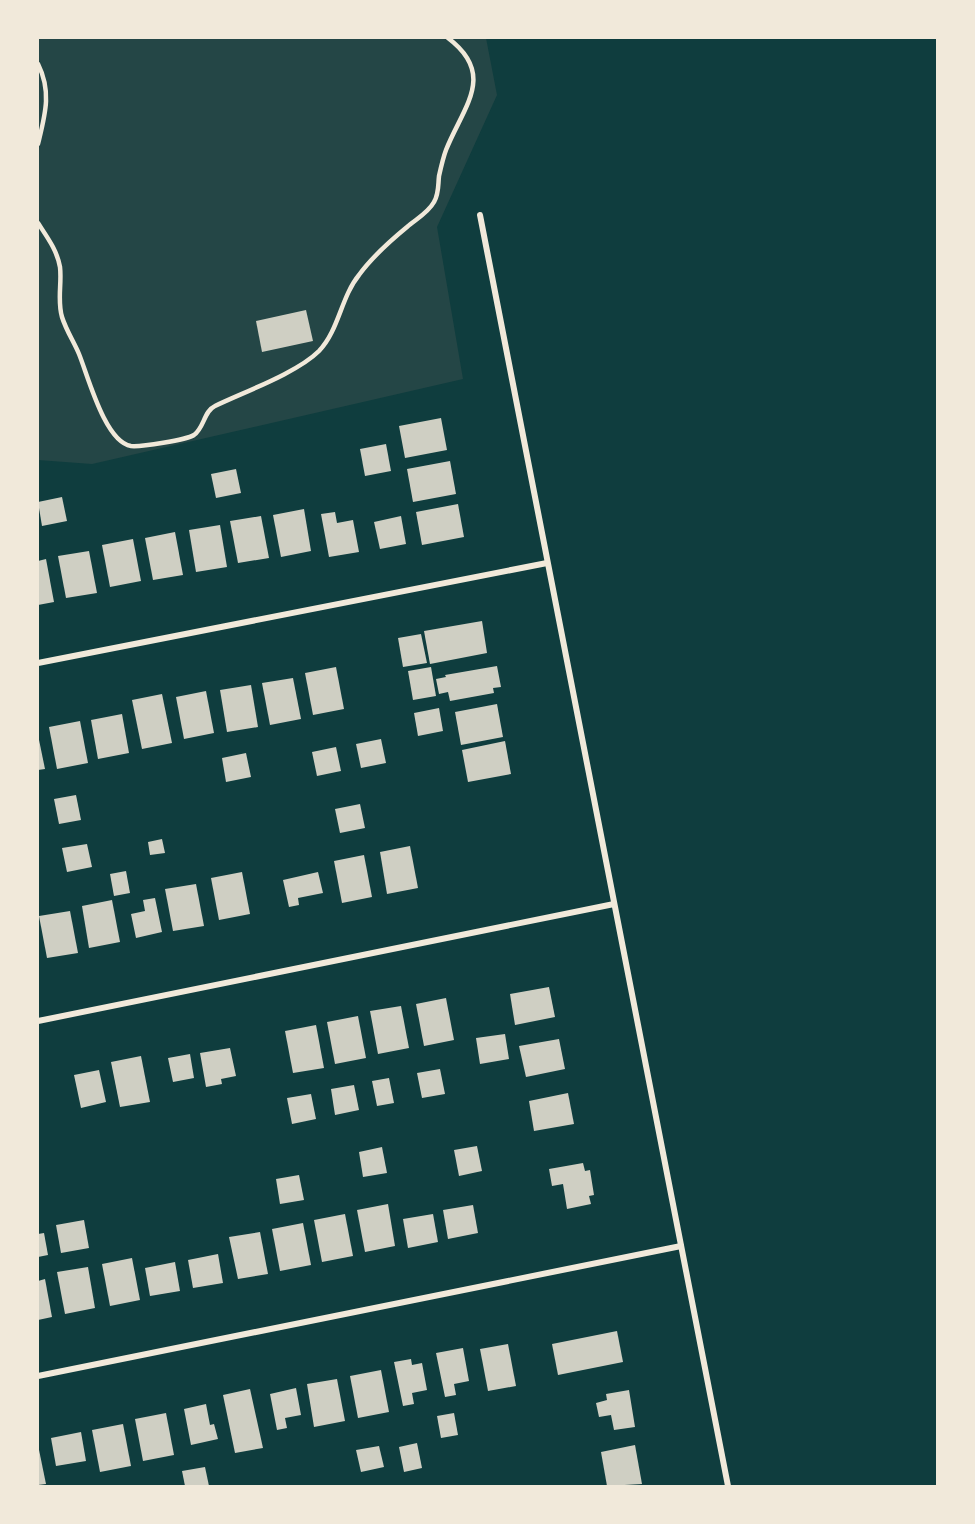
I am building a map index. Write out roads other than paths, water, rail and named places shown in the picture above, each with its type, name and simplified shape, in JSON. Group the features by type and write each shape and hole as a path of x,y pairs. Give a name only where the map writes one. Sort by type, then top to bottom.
{"street":[{"path":"480,215 728,1486"},
{"path":"38,663 548,562"},
{"path":"38,1021 614,904"},
{"path":"38,1376 681,1246"}],"lane":[{"path":"38,223 57,255 60,269 59,305 63,320 98,405 118,440 129,446 143,446 193,436 212,407 292,369 320,350 359,275 390,242 435,202 446,150 472,95 474,73 464,51 448,38"},
{"path":"38,64 45,81 47,106 38,144"}]}
